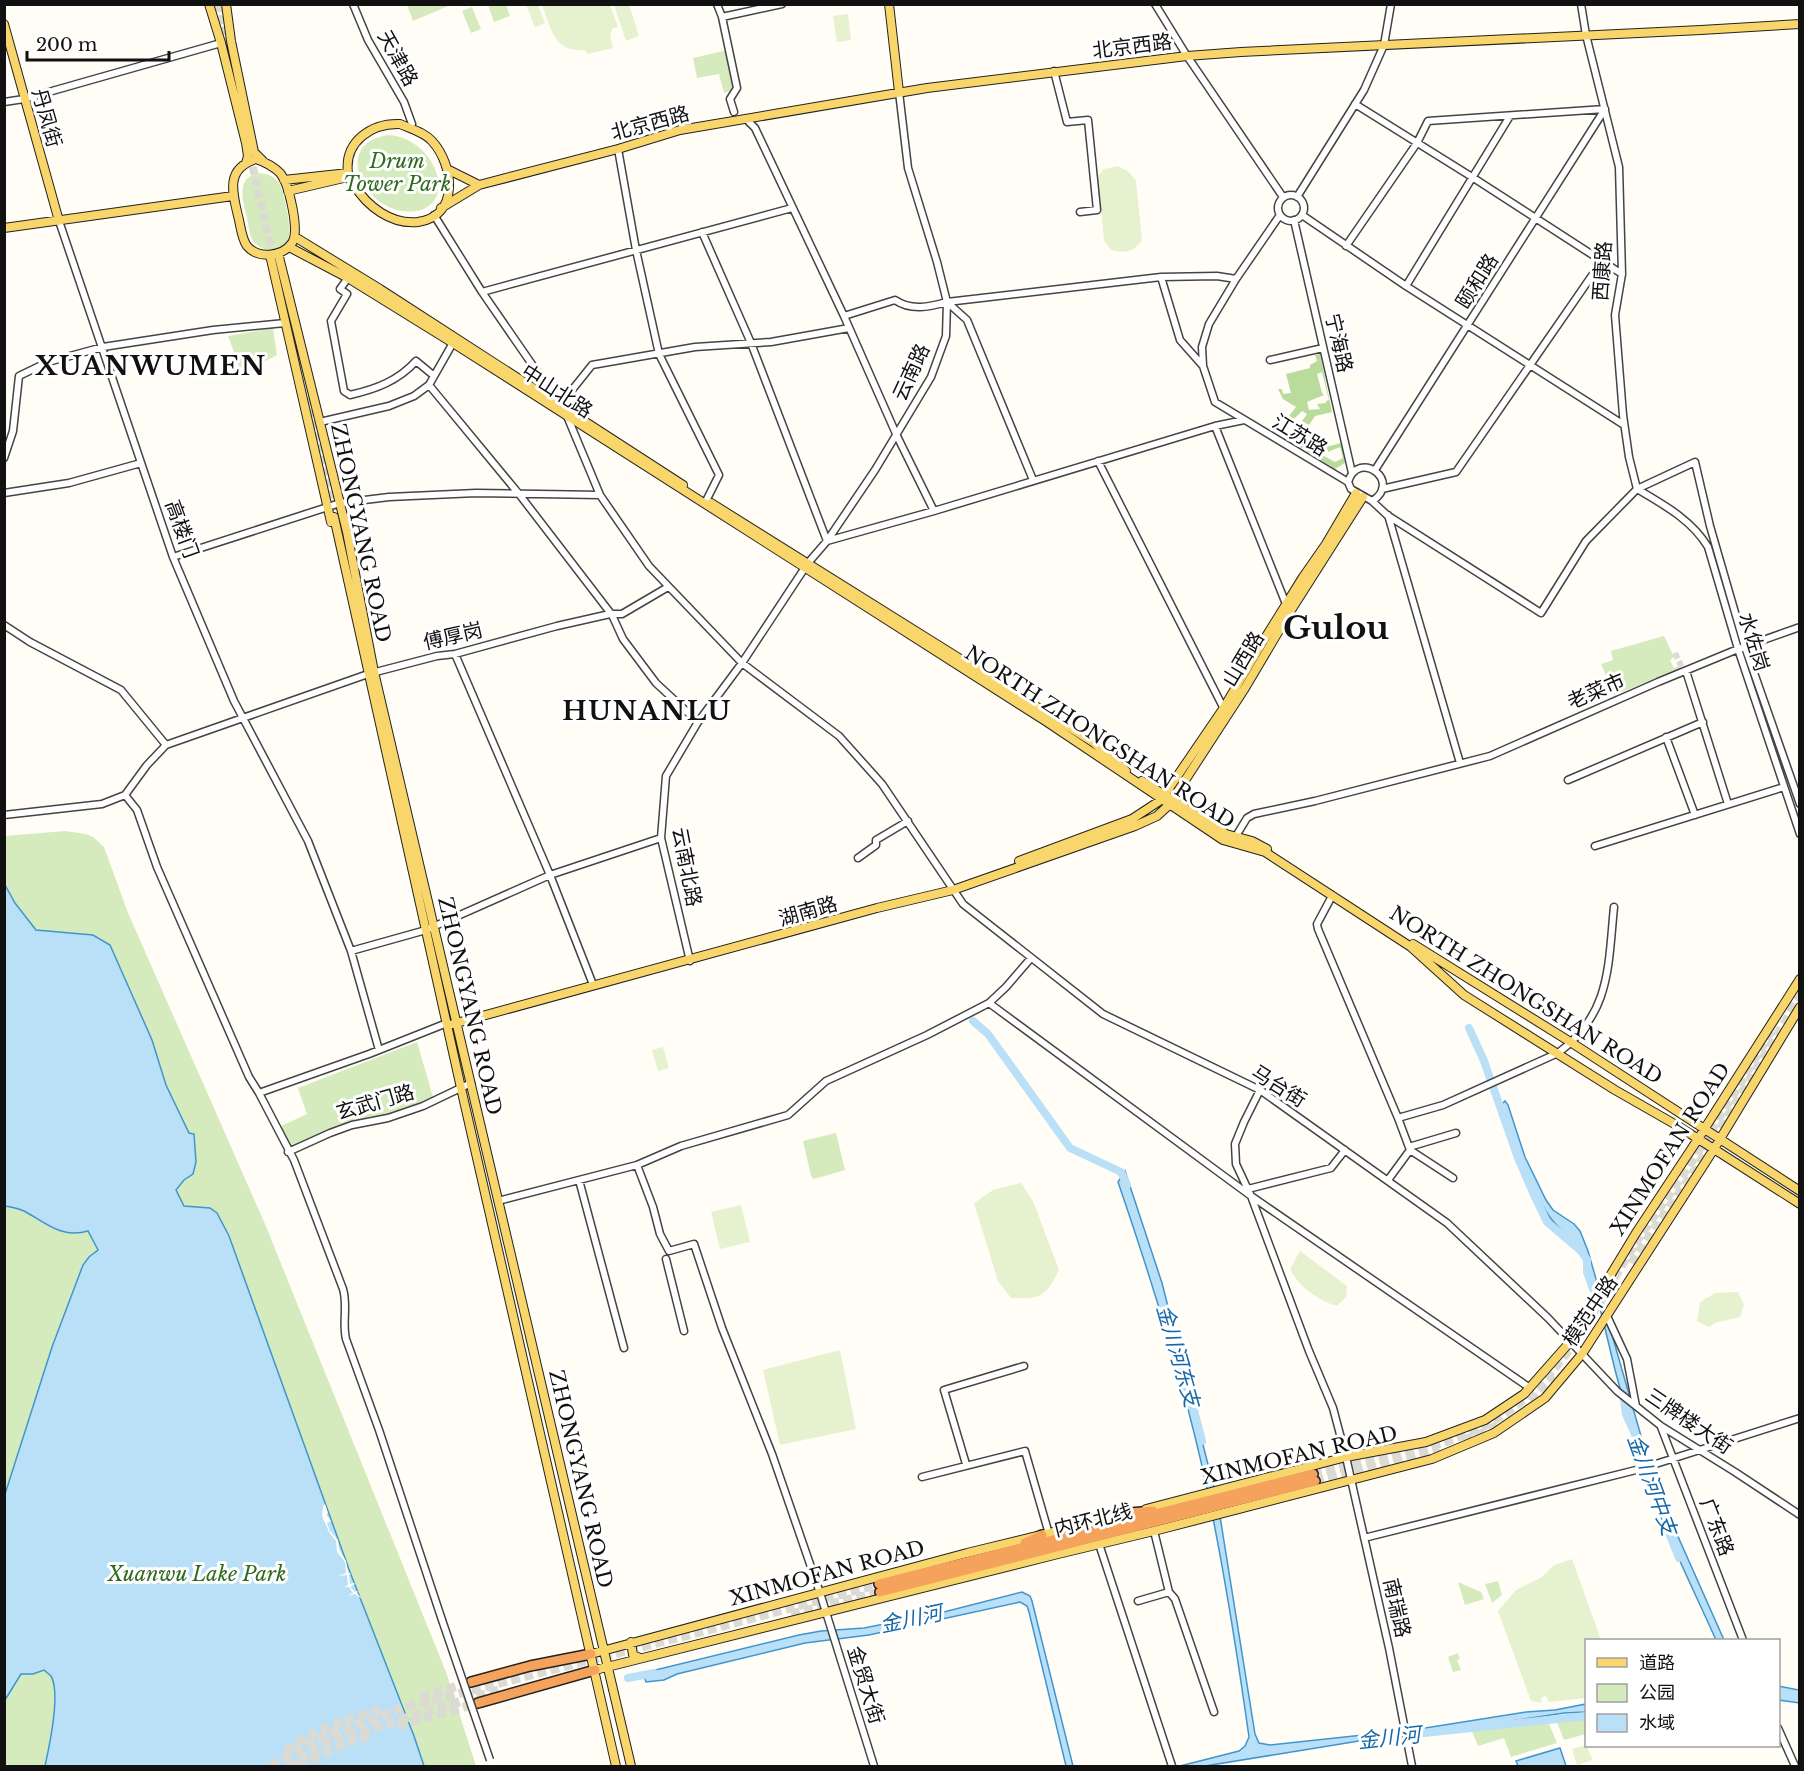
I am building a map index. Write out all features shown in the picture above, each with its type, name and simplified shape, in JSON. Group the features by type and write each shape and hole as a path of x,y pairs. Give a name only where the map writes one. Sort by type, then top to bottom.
{"highway":[{"name":"内环北线","path":"879,1588 1195,1508 1228,1508 1314,1478 1229,1492 1195,1508 1179,1517 1002,1557"},
{"path":"1130,1513 1195,1508"},
{"path":"1135,1535 1179,1517"},
{"path":"1002,1557 1046,1534"},
{"path":"1002,1557 1058,1554"},
{"path":"471,1682 591,1654"},
{"path":"566,1658 570,1664 572,1677"},
{"path":"478,1703 595,1671"}],"main road":[{"path":"209,4 248,153 246,163 234,179 232,189 243,240 257,253 274,254 289,247 295,237 295,225 284,180 254,152 231,41 226,4"},
{"path":"889,4 899,92"},
{"name":"丹凤街","path":"4,24 59,221"},
{"name":"北京西路","path":"441,208 479,185 618,149 680,130 899,92 1054,71 1187,56 1800,24"},
{"path":"400,124 432,141 447,169 451,188 441,208 434,216 412,222 386,216 366,201 348,175 348,163 352,148 363,135 381,125 400,124"},
{"path":"246,163 256,159 264,162"},
{"path":"447,169 479,185"},
{"path":"284,180 348,175"},
{"path":"288,191 348,175"},
{"path":"4,228 233,196"},
{"path":"295,237 454,341 560,405 806,566"},
{"name":"中山北路","path":"289,247 348,278 454,341 568,418 806,566"},
{"name":"ZHONGYANG ROAD","path":"274,254 285,323 335,541 349,585 457,1022 631,1767"},
{"name":"ZHONGYANG ROAD","path":"274,254 320,422 347,532 371,673"},
{"name":"山西路","path":"1167,800 1225,712 1359,495"},
{"name":"ZHONGYANG ROAD","path":"349,585 337,517 461,1088 616,1767"},
{"name":"NORTH ZHONGSHAN ROAD","path":"806,566 1167,800 1220,831 1252,841 1267,849 1800,1191"},
{"name":"NORTH ZHONGSHAN ROAD","path":"1167,800 1222,840 1265,852 1411,947 1464,995 1800,1204"},
{"name":"湖南路","path":"447,1024 690,958 875,904 952,888 1135,826 1157,816 1167,800"},
{"name":"湖南路","path":"457,1022 592,982 690,958"},
{"name":"XINMOFAN ROAD","path":"1229,1492 1346,1457 1426,1442 1485,1420 1530,1388 1570,1342 1636,1233 1800,978"},
{"name":"模范中路","path":"1294,1495 1432,1459 1494,1433 1545,1398 1582,1354 1607,1316 1714,1149 1800,1007"},
{"name":"XINMOFAN ROAD","path":"1228,1508 1294,1495"},
{"name":"XINMOFAN ROAD","path":"595,1671 1154,1531 1195,1508"},
{"name":"XINMOFAN ROAD","path":"591,1654 1130,1513"},
{"path":"631,1642 633,1655 640,1658"}],"street":[{"name":"天津路","path":"353,4 368,40 404,102 412,124 410,128"},
{"path":"717,4 722,17 737,88 730,99 734,112"},
{"path":"722,17 782,4"},
{"path":"1155,4 1187,56 1283,197"},
{"path":"1297,196 1364,90 1384,45 1391,4"},
{"path":"1581,4 1586,35"},
{"name":"西康路","path":"1586,35 1619,167 1622,274 1615,315 1624,425 1637,489"},
{"path":"4,102 24,99 182,52 221,43"},
{"path":"1054,71 1067,122 1088,120 1097,210 1080,212"},
{"name":"云南路","path":"806,566 827,541 897,436 931,377 945,336 947,302 908,168 899,92"},
{"path":"1355,104 1622,274"},
{"path":"1346,246 1417,143 1428,121 1605,109"},
{"name":"颐和路","path":"1375,470 1605,109"},
{"path":"1406,286 1510,116"},
{"path":"746,119 755,128 934,512"},
{"path":"618,149 636,250 659,354 719,475 706,501"},
{"path":"1297,196 1302,203 1302,215 1294,220 1286,220 1280,215 1278,204 1283,197 1297,196"},
{"path":"482,292 792,208"},
{"name":"江苏路","path":"1280,215 1236,279 1205,336 1202,347 1203,366 1215,402 1348,482 1351,489 1359,495"},
{"path":"1302,215 1406,286 1624,425"},
{"name":"马台街","path":"434,216 482,292 568,418 600,495 649,566 742,663 839,736 882,784 963,904 1103,1014 1260,1090 1388,1180 1447,1223 1548,1318 1570,1342"},
{"name":"宁海路","path":"1294,220 1352,473"},
{"name":"高楼门","path":"59,221 173,557 243,718 308,841 351,951 379,1050"},
{"path":"702,232 752,343 827,541 934,512 1215,426 1244,420"},
{"path":"1382,489 1456,472 1602,261"},
{"path":"844,316 895,300 905,307 932,306 947,302 1161,277 1217,276 1236,279"},
{"path":"1161,277 1180,340 1203,366"},
{"path":"348,278 340,290 347,294 331,321 344,391 351,395 376,389 400,376 416,361 433,375"},
{"path":"947,302 967,320 1033,480"},
{"path":"4,458 13,431 19,376 48,362 102,347 213,330 285,323"},
{"path":"560,405 592,365 695,348 771,342 849,328"},
{"path":"320,422 402,403 429,385 454,341"},
{"path":"1270,360 1323,348"},
{"path":"429,385 519,494 612,615 623,639 656,683 698,722"},
{"path":"1215,426 1289,606"},
{"path":"1098,461 1225,712"},
{"name":"水佐岗","path":"1637,489 1695,462 1742,648 1800,834"},
{"path":"4,493 69,483 141,463"},
{"path":"1348,482 1352,473 1362,467 1375,470 1381,476 1382,489 1372,501"},
{"path":"1359,495 1372,501 1388,515 1540,614 1586,542 1637,489"},
{"name":"水佐岗","path":"1637,489 1665,505 1701,535 1708,547 1742,648 1800,804"},
{"path":"173,557 340,503 389,497 476,493 600,495"},
{"path":"1388,515 1460,763"},
{"name":"云南北路","path":"690,958 661,838 666,776 698,722 742,663 806,566"},
{"name":"傅厚岗","path":"166,745 371,673 437,656 455,654 557,626 622,614 668,587"},
{"path":"4,625 30,642 121,690 166,745 125,795 102,804 4,815"},
{"name":"老菜市","path":"1236,836 1247,818 1254,814 1336,796 1490,756 1686,671 1800,627"},
{"path":"455,654 550,875 592,982"},
{"path":"1686,671 1728,804"},
{"path":"1568,780 1702,722"},
{"path":"1666,737 1695,815"},
{"path":"1595,846 1784,787"},
{"path":"125,795 137,810 157,867 249,1077 294,1160 343,1289 346,1302 344,1325 346,1339 491,1763"},
{"path":"858,858 876,845 876,840 908,821"},
{"path":"351,951 426,930 550,875 661,838"},
{"path":"1332,896 1317,924 1318,929 1409,1149 1453,1178"},
{"path":"1398,1118 1443,1105 1558,1053 1572,1043 1595,1014 1606,979 1614,906"},
{"path":"498,1201 637,1165 681,1146 788,1114 825,1081 927,1035 989,1003 1031,957"},
{"path":"989,1003 1250,1192 1530,1388"},
{"path":"259,1094 447,1024"},
{"name":"玄武门路","path":"288,1152 330,1132 388,1118 423,1106 471,1083"},
{"name":"南瑞路","path":"1260,1090 1235,1144 1236,1164 1250,1192 1309,1351 1333,1408 1390,1655 1412,1767"},
{"path":"1388,1180 1409,1149 1456,1132"},
{"path":"1250,1192 1331,1168 1346,1150"},
{"name":"金贸大街","path":"637,1165 653,1207 660,1234 669,1251 694,1244 719,1321 771,1454 827,1613 874,1767"},
{"path":"579,1180 624,1348"},
{"path":"666,1259 684,1331"},
{"path":"1607,1316 1627,1359 1636,1406"},
{"name":"三牌楼大街","path":"1570,1342 1617,1391 1661,1426 1800,1515"},
{"path":"966,1464 944,1390 1024,1366"},
{"path":"1364,1538 1640,1469 1800,1418"},
{"name":"广东路","path":"1661,1426 1742,1639"},
{"path":"922,1477 966,1464 1025,1451 1046,1534"},
{"path":"1154,1531 1169,1592 1175,1599 1214,1712"},
{"path":"1099,1544 1171,1763"},
{"path":"1138,1601 1169,1592"},
{"path":"1780,1730 1795,1767"}],"green space":[{"path":"407,4 453,4 413,21 407,5"},
{"path":"488,5 506,5 510,16 494,22"},
{"path":"526,5 538,5 545,23 535,27"},
{"path":"542,5 610,5 618,27 613,28 610,34 613,48 587,54 586,50 567,48 555,38"},
{"path":"614,5 629,5 639,36 626,41"},
{"path":"472,7 481,29 471,33 462,11"},
{"path":"848,14 851,40 837,42 833,16"},
{"path":"728,50 734,90 724,93 719,74 697,78 693,58"},
{"name":"Drum Tower Park","path":"388,135 404,139 418,147 429,158 436,171 439,184 437,196 429,206 416,211 399,210 383,204 370,193 362,180 358,166 360,152 370,141"},
{"path":"1118,166 1129,172 1136,181 1142,240 1132,250 1125,252 1111,250 1104,241 1098,176 1104,169"},
{"path":"259,173 277,181 281,187 287,212 288,241 272,250 260,247 252,239 244,205 242,191 246,179"},
{"path":"273,328 277,355 241,371 228,336"},
{"path":"1320,354 1332,412 1315,416 1309,425 1302,421 1307,414 1302,411 1294,419 1289,416 1296,407 1283,399 1278,389 1282,389 1283,394 1291,393 1286,374 1310,368 1310,365 1317,361 1315,355","holes":["1322,372 1329,400 1326,403 1317,404 1320,409 1309,410 1307,402 1324,395 1317,374"]},
{"path":"1304,434 1306,436 1303,440 1321,452 1326,444 1316,436 1317,434 1330,446 1341,443 1345,463 1335,469 1297,445","holes":["1340,447 1343,458 1335,462 1322,455 1325,451"]},
{"path":"1664,636 1674,657 1670,660 1674,668 1679,666 1679,669 1614,695 1601,664 1613,660 1611,651"},
{"name":"Xuanwu Lake Park","path":"65,831 86,834 104,847 128,913 265,1224 446,1672 476,1766 5,1766 5,836"},
{"path":"417,1042 433,1097 392,1114 350,1123 289,1148 279,1127 307,1114 298,1088"},
{"path":"663,1047 669,1068 658,1071 652,1050"},
{"path":"836,1133 845,1170 814,1179 811,1176 803,1141"},
{"path":"1021,1183 1033,1201 1059,1270 1046,1291 1036,1297 1011,1298 998,1281 974,1203 993,1190"},
{"path":"741,1205 750,1242 720,1249 711,1212"},
{"path":"1300,1251 1347,1286 1346,1297 1337,1306 1310,1292 1298,1281 1290,1269"},
{"path":"1738,1292 1744,1305 1740,1317 1715,1323 1709,1327 1697,1321 1700,1302 1715,1293"},
{"path":"840,1350 856,1429 780,1445 763,1370"},
{"path":"1572,1559 1601,1639 1585,1639 1585,1698 1549,1702 1545,1695 1541,1699 1542,1703 1531,1701 1498,1611 1516,1590 1542,1577 1554,1565"},
{"path":"1498,1581 1502,1595 1492,1603 1485,1584"},
{"path":"1458,1582 1481,1592 1484,1599 1465,1605"},
{"path":"1458,1653 1460,1659 1457,1660 1461,1670 1453,1672 1448,1657"},
{"path":"1585,1715 1585,1734 1564,1740 1555,1717"},
{"path":"1547,1719 1557,1743 1511,1757 1504,1738 1478,1746 1471,1729"},
{"path":"1585,1745 1593,1760 1577,1765 1572,1749"}],"water":[{"name":"Xuanwu Lake Park","path":"5,885 15,903 36,930 93,935 110,945 152,1040 166,1085 189,1133 194,1134 196,1162 193,1174 176,1190 184,1206 210,1208 217,1213 229,1236 350,1572 424,1766 45,1766 55,1707 54,1684 51,1676 44,1670 33,1674 21,1674 5,1700 5,1494 52,1347 83,1265 98,1250 88,1231 70,1233 61,1231 22,1210 5,1206"},
{"path":"1505,1101 1508,1105 1525,1157 1546,1200 1553,1210 1574,1224 1580,1231 1588,1251 1647,1457 1664,1505 1724,1639 1716,1639 1653,1497 1620,1389 1595,1289 1584,1259 1581,1252 1551,1219 1533,1188 1509,1131 1502,1104"},
{"path":"1125,1171 1162,1283 1218,1504 1255,1734 1259,1743 1270,1745 1419,1729 1585,1704 1585,1712 1564,1713 1397,1738 1359,1741 1205,1766 1180,1766 1239,1751 1245,1746 1249,1737 1230,1610 1206,1484 1188,1408 1166,1332 1118,1182"},
{"path":"1022,1592 1030,1596 1032,1601 1073,1766 1066,1766 1029,1612 1027,1606 1020,1602 869,1635 805,1643 677,1674 664,1680 646,1682 643,1673 799,1635 864,1628 940,1613"},
{"path":"1780,1686 1799,1690 1799,1703 1780,1700"},
{"path":"1560,1748 1566,1766 1518,1766 1516,1761"}],"pier":[{"path":"325,1504 328,1513 326,1514 331,1521 327,1523 330,1531 338,1540 339,1549 346,1561 348,1572 351,1574 349,1575 350,1584 355,1584 351,1588 355,1592 358,1591 362,1599 355,1594 347,1596 353,1593 349,1587 344,1587 348,1585 347,1575 338,1576 346,1573 345,1562 337,1552 336,1541 329,1532 322,1516"}],"waterway":[{"name":"金川河东支","path":"973,1021 988,1034 1070,1148 1121,1172 1127,1185"},
{"name":"金川河中支","path":"1469,1028 1484,1061 1518,1158 1534,1195 1547,1222 1581,1251 1587,1260 1587,1272 1593,1289"},
{"name":"金川河东支","path":"1188,1387 1202,1441"},
{"name":"金川河中支","path":"1623,1392 1626,1414 1637,1439"},
{"name":"金川河中支","path":"1665,1523 1679,1558"},
{"name":"金川河","path":"628,1678 654,1673"},
{"name":"金川河","path":"1424,1733 1585,1716"}],"tunnel":[{"path":"215,4 224,41"},
{"path":"221,4 225,27"},
{"path":"250,155 274,260"},
{"path":"306,398 334,517"},
{"path":"1675,653 1684,672"},
{"path":"1606,680 1615,701"},
{"path":"1785,1008 1800,988"},
{"path":"1631,1263 1695,1170 1799,999"},
{"path":"1313,1474 1402,1454 1467,1434 1514,1407 1538,1387 1576,1339 1625,1259 1707,1138 1772,1030"},
{"path":"1531,1401 1540,1395 1555,1377"},
{"path":"1464,1440 1490,1430 1500,1423"},
{"path":"1315,1481 1440,1449"},
{"path":"271,1766 312,1741 405,1707 879,1584"},
{"path":"791,1614 880,1592"},
{"path":"421,1697 471,1682"},
{"path":"288,1766 326,1742 499,1690"},
{"path":"398,1726 478,1703"},
{"path":"286,1751 308,1736 382,1709"},
{"path":"299,1766 342,1745 371,1735"}],"district":[{"name":"XUANWUMEN","path":"151,366"},
{"name":"Gulou","path":"1336,628"},
{"name":"HUNANLU","path":"647,711"}]}
